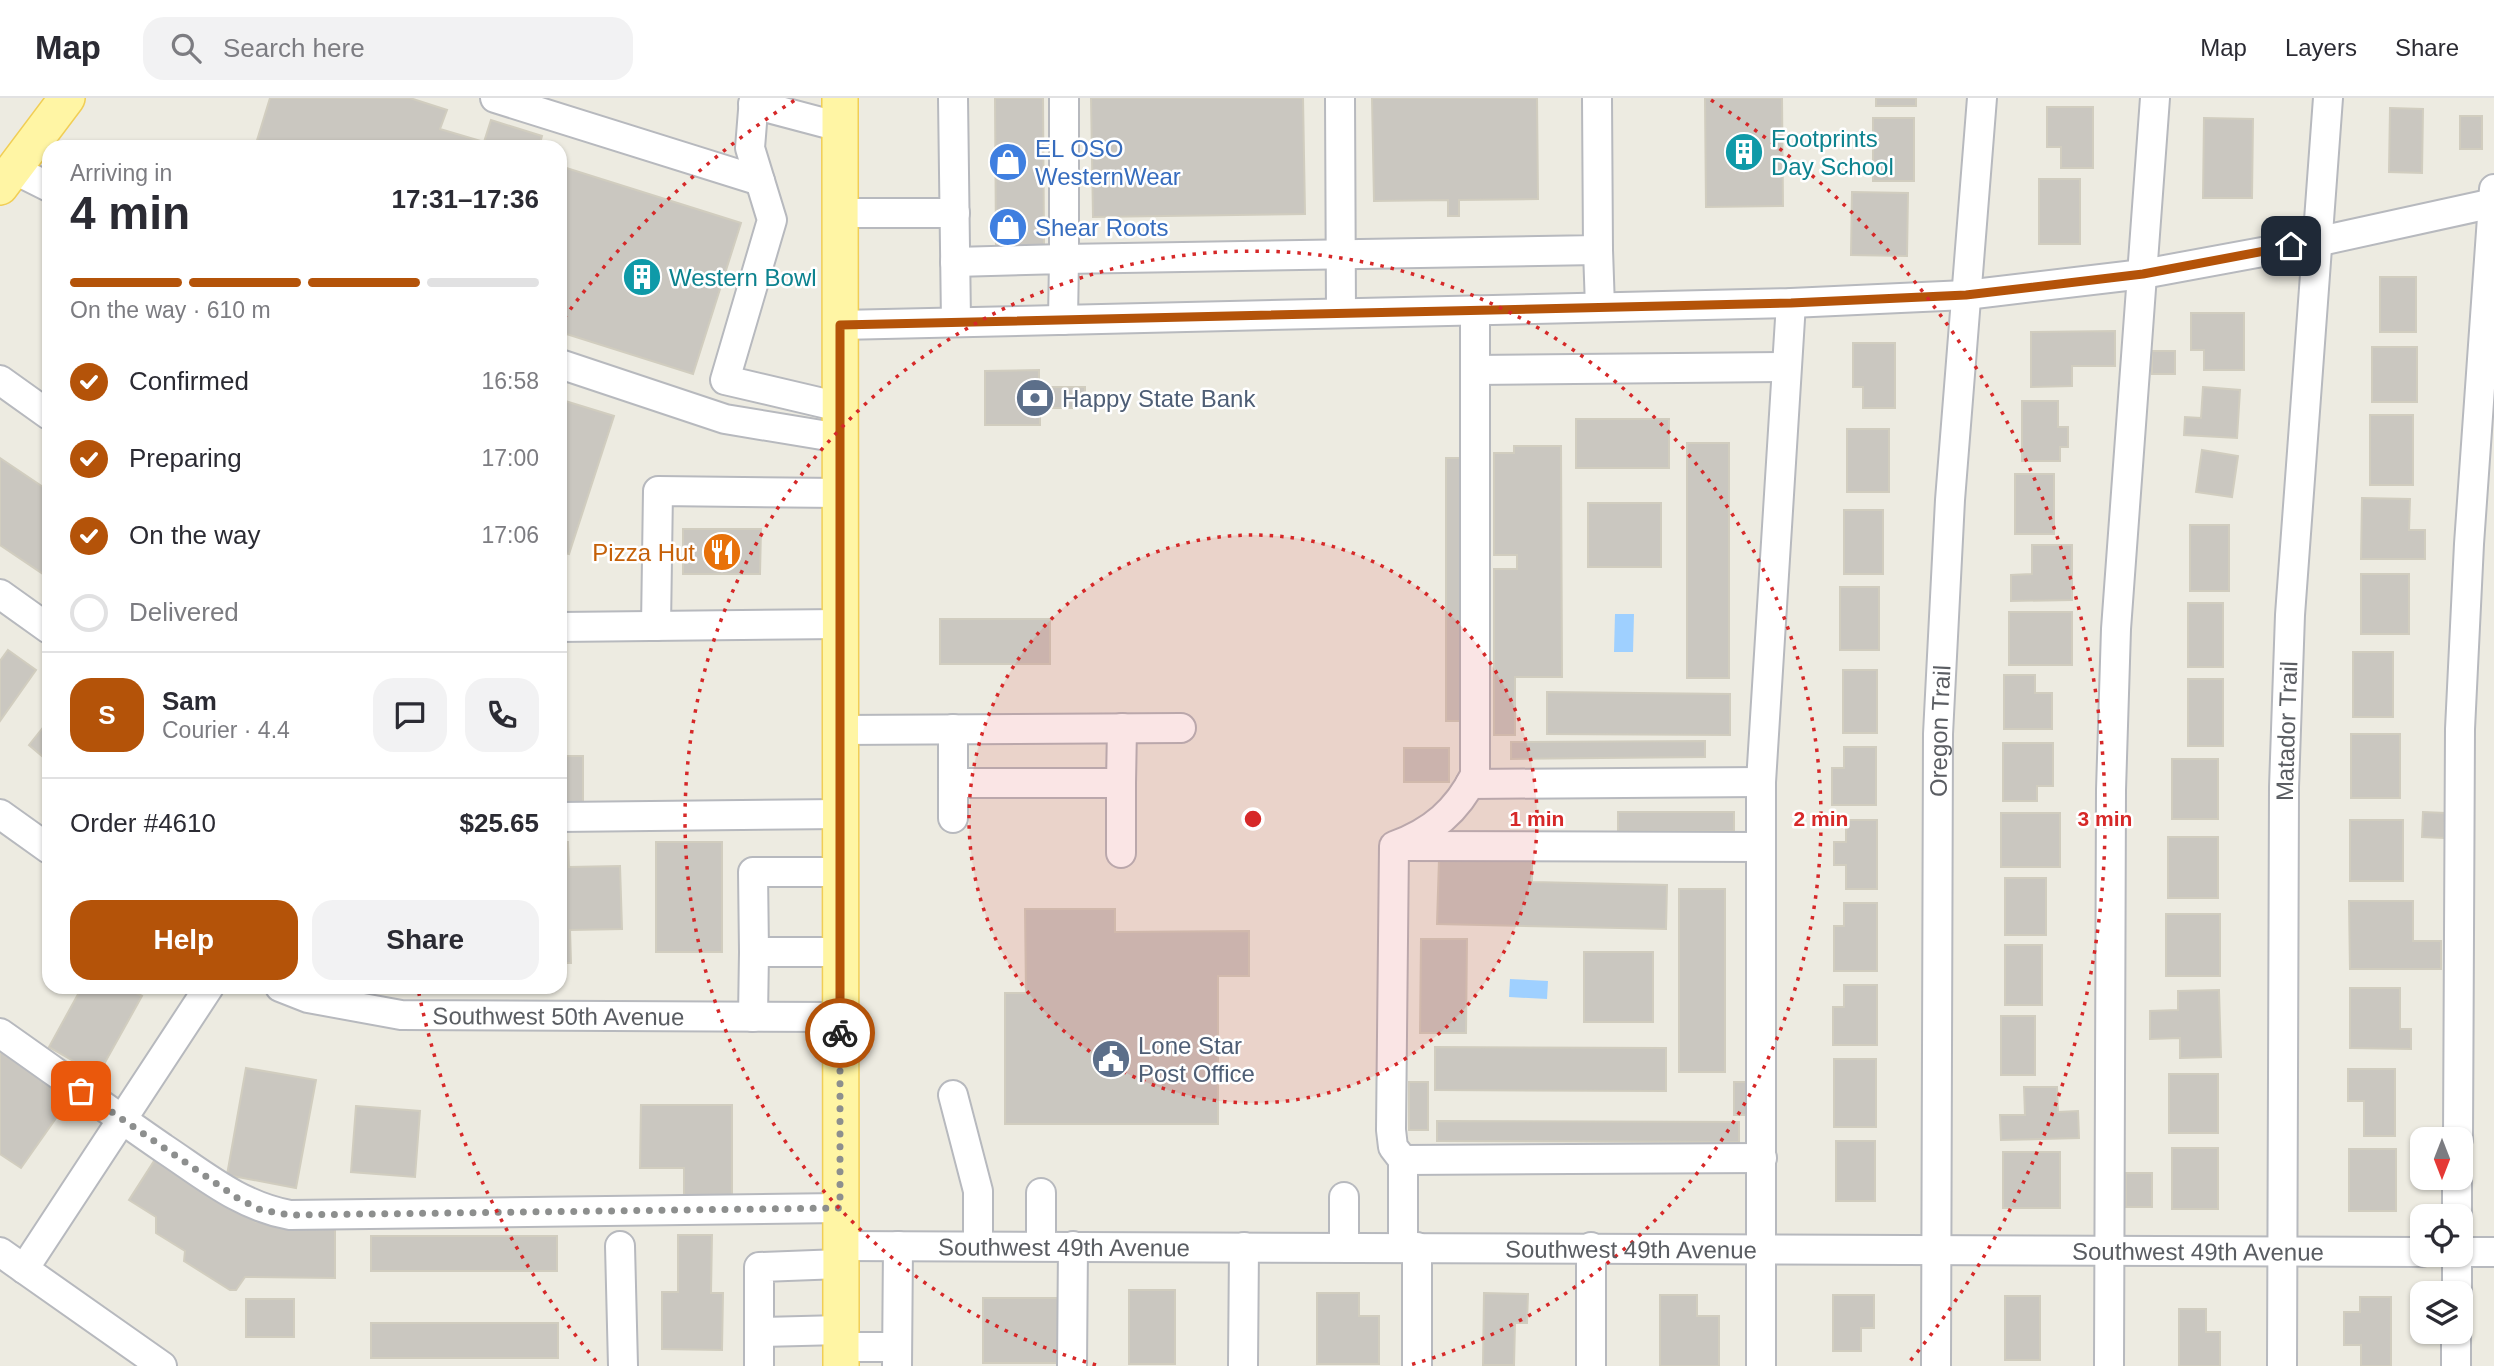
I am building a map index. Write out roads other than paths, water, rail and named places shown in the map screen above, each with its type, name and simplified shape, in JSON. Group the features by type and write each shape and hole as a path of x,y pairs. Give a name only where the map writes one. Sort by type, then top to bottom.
{"main road":[{"path":"6,178 67,98"},
{"path":"840,113 841,1348"}],"street":[{"path":"495,98 760,181"},
{"path":"953,98 956,322"},
{"path":"1063,320 1065,98"},
{"path":"1340,98 1341,313"},
{"path":"1597,98 1600,307"},
{"name":"Oregon Trail","path":"1936,1366 1938,734 1950,500 1982,98"},
{"path":"2109,1366 2111,790 2116,629 2155,98"},
{"name":"Matador Trail","path":"2282,1366 2284,787 2290,615 2328,98"},
{"path":"840,113 754,101 750,148 772,220 725,380 840,422"},
{"path":"6,178 42,186"},
{"path":"840,325 1791,303 1966,295 2143,274 2316,242 2494,198 2469,544 2460,729 2458,1127"},
{"path":"840,213 955,212"},
{"path":"956,262 1598,250"},
{"path":"1762,1366 1761,782 1791,303"},
{"path":"1394,846 1418,837 1437,824 1462,800 1475,775 1475,310"},
{"path":"567,366 725,419 840,422"},
{"path":"1475,370 1785,367"},
{"path":"0,380 42,410"},
{"path":"656,626 658,491 840,493"},
{"path":"0,594 42,624"},
{"path":"567,627 840,624"},
{"path":"1121,853 1122,728"},
{"path":"840,730 1181,728"},
{"path":"953,729 953,818"},
{"path":"1470,784 1761,782"},
{"path":"953,783 1121,783"},
{"path":"0,814 42,844"},
{"path":"567,817 840,814"},
{"path":"1394,846 1761,847"},
{"path":"1394,846 1391,1130 1394,1147 1403,1160 1417,1366"},
{"path":"752,1017 752,872 840,872"},
{"path":"754,952 840,951"},
{"path":"24,1269 204,994"},
{"name":"Southwest 50th Avenue","path":"298,994 401,1015 840,1017"},
{"path":"0,1032 122,1120 239,1199 261,1210 290,1215 840,1208"},
{"path":"953,1095 978,1191 978,1246"},
{"path":"1403,1160 1762,1158"},
{"path":"1041,1193 1041,1246"},
{"path":"1344,1197 1344,1247"},
{"path":"620,1246 623,1366"},
{"path":"759,1366 759,1332 897,1356 898,1246"},
{"name":"Southwest 49th Avenue","path":"759,1332 759,1268 898,1246 2410,1252"},
{"path":"1072,1366 1073,1246"},
{"path":"1243,1366 1244,1247"},
{"path":"1591,1247 1591,1366"},
{"path":"0,1252 162,1366"},
{"path":"2473,1253 2494,1252"},
{"path":"2456,1344 2456,1366"}],"water":[{"path":"1615,614 1634,614 1633,652 1614,652"},
{"path":"1510,979 1548,981 1547,999 1509,997"}],"place":[{"name":"Footprints Day School","path":"1744,152"},
{"name":"EL OSO WesternWear","path":"1008,162"},
{"name":"Shear Roots","path":"1008,227"},
{"name":"Western Bowl","path":"642,277"},
{"name":"Happy State Bank","path":"1035,398"},
{"name":"Pizza Hut","path":"722,552"},
{"name":"Lone Star Post Office","path":"1111,1059"}]}
